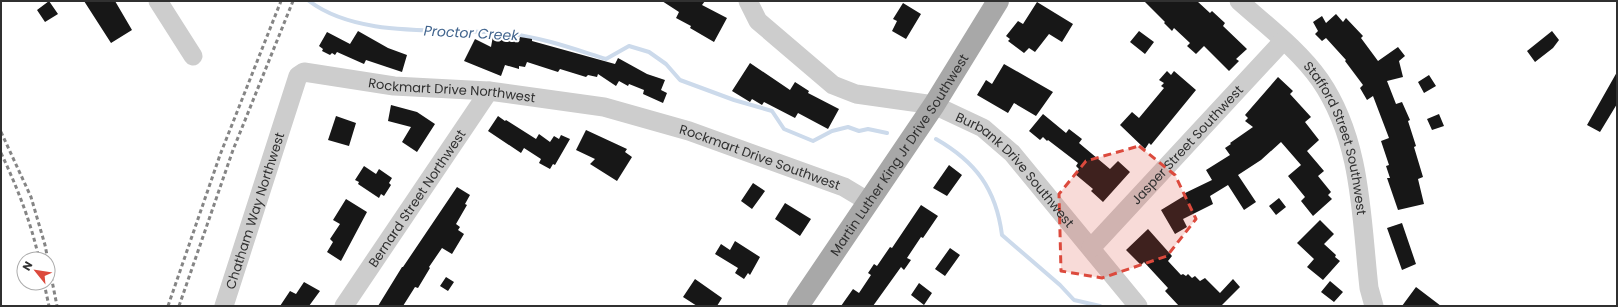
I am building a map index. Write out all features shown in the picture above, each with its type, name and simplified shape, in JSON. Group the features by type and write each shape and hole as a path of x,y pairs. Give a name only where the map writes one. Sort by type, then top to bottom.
{"main road":[{"name":"Martin Luther King Jr Drive Southwest","path":"798,306 934,106 998,1"}],"street":[{"path":"158,1 193,56"},
{"name":"Burbank Drive Southwest","path":"748,1 758,21 833,85 856,94 934,106 983,128 1012,153 1138,306"},
{"name":"Stafford Street Southwest","path":"1239,1 1303,60 1319,79 1332,100 1344,125 1356,169 1369,288 1374,306"},
{"name":"Jasper Street Southwest","path":"1091,248 1283,41"},
{"name":"Rockmart Drive Northwest","path":"285,117 298,76 304,72 394,86 490,91 604,107 648,120"},
{"name":"Bernard Street Northwest","path":"344,306 490,91"},
{"name":"Chatham Way Northwest","path":"224,306 285,117"},
{"name":"Rockmart Drive Southwest","path":"648,120 689,131 844,187 869,202"}],"highlighted area":[{"path":"1139,146 1175,175 1196,219 1167,256 1102,278 1061,271 1059,194 1086,161"}],"building":[{"path":"49,1 58,14 45,22 37,10"},
{"path":"84,1 115,1 132,30 111,43"},
{"path":"662,1 705,1 702,5 727,18 714,42 690,28 691,26 676,18 679,12"},
{"path":"1144,1 1197,1 1210,13 1212,11 1225,23 1223,26 1247,49 1236,59 1239,61 1229,71 1204,46 1196,54 1187,46 1190,43 1174,28 1172,31"},
{"path":"1037,2 1073,24 1062,42 1049,34 1035,52 1029,48 1024,53 1008,41 1010,39 1006,36 1018,21 1023,24"},
{"path":"903,3 921,14 906,39 892,31 897,21 893,19"},
{"path":"1336,14 1343,22 1346,18 1363,36 1361,38 1378,61 1398,47 1405,56 1399,61 1403,77 1387,81 1396,104 1402,102 1410,120 1408,121 1416,146 1414,147 1423,177 1418,179 1424,204 1398,210 1387,178 1390,178 1386,166 1389,165 1381,141 1389,138 1373,96 1367,100 1360,88 1363,85 1345,61 1346,60 1326,38 1322,41 1315,34 1318,31 1313,22 1322,16 1326,23"},
{"path":"358,31 388,48 407,55 402,72 366,60 364,64 337,52 335,55 332,53 330,55 322,51 323,49 319,46 327,32 350,44"},
{"path":"1139,31 1154,42 1145,54 1130,42"},
{"path":"1552,31 1559,40 1553,48 1535,62 1527,51"},
{"path":"493,36 519,41 520,37 532,39 532,41 615,64 618,58 647,74 665,80 661,90 667,93 663,103 643,94 644,90 629,84 628,86 619,81 616,86 598,74 597,77 588,75 586,77 560,69 558,72 527,62 525,67 519,66 519,69 505,65 501,76 464,61 475,39 491,47"},
{"path":"750,63 790,90 795,82 809,91 808,93 839,109 828,129 798,113 795,118 764,102 762,105 752,99 750,102 732,91"},
{"path":"1004,64 1053,92 1036,116 1014,103 1008,113 977,95 986,80 992,84"},
{"path":"1167,71 1171,75 1174,71 1196,90 1151,145 1149,143 1145,149 1120,125 1132,112 1139,118 1164,88 1161,86 1164,83 1159,80"},
{"path":"1617,72 1617,104 1600,132 1587,125"},
{"path":"1429,75 1436,86 1424,93 1418,82"},
{"path":"1278,77 1293,91 1290,94 1311,117 1305,122 1319,140 1307,151 1324,171 1318,176 1331,192 1328,195 1332,199 1313,216 1301,201 1305,197 1288,176 1301,165 1281,142 1261,160 1238,175 1256,202 1244,210 1228,185 1210,196 1213,204 1183,219 1187,227 1175,234 1161,210 1184,196 1183,194 1212,180 1206,170 1230,155 1225,148 1253,127 1245,121 1248,118 1245,115"},
{"path":"391,105 417,112 435,124 417,152 402,142 411,127 388,121"},
{"path":"1043,114 1066,133 1069,129 1082,139 1079,143 1110,169 1118,161 1130,172 1103,202 1091,191 1093,189 1075,174 1079,169 1076,166 1078,163 1048,140 1047,141 1043,137 1040,140 1029,131"},
{"path":"1439,114 1444,126 1432,130 1427,119"},
{"path":"336,116 356,123 349,146 328,140"},
{"path":"498,116 536,139 539,134 550,142 554,136 559,139 561,135 570,139 555,165 553,164 550,169 539,163 541,159 524,148 521,153 488,131"},
{"path":"586,130 627,149 625,152 632,157 617,181 590,164 595,159 576,150"},
{"path":"949,165 962,175 947,196 933,188"},
{"path":"364,166 376,174 379,169 392,178 389,183 391,185 384,196 381,194 379,198 358,184 359,182 355,180"},
{"path":"753,183 765,191 752,209 741,201"},
{"path":"457,187 470,195 465,204 467,205 456,224 460,227 458,230 464,234 452,254 442,248 429,267 430,268 418,288 415,287 403,306 378,306 402,267"},
{"path":"1279,198 1286,207 1276,215 1269,206"},
{"path":"346,199 367,212 341,261 327,252 333,242 330,239 340,224 333,220"},
{"path":"785,203 811,219 800,236 775,219"},
{"path":"921,205 938,216 923,238 921,237 907,258 911,260 904,270 901,267 873,306 841,306 853,289 859,293 871,275 868,273 874,264 877,266 890,247 892,248"},
{"path":"1320,220 1334,234 1324,244 1340,261 1323,280 1307,267 1314,259 1297,243"},
{"path":"1402,223 1416,264 1402,270 1387,228"},
{"path":"1148,229 1172,256 1168,261 1181,275 1183,274 1186,276 1188,274 1192,278 1195,276 1200,281 1205,278 1220,293 1233,279 1240,287 1221,306 1179,306 1165,291 1168,288 1144,262 1141,265 1126,250"},
{"path":"735,241 760,257 750,275 748,273 744,279 735,273 738,268 715,254 721,244 730,250"},
{"path":"950,248 960,255 945,276 935,269"},
{"path":"446,277 454,282 448,291 440,286"},
{"path":"695,279 722,298 717,306 697,306 683,297"},
{"path":"1330,281 1343,292 1334,302 1321,292"},
{"path":"304,282 320,291 309,306 280,306 290,291 296,294"},
{"path":"919,283 932,293 924,305 911,295"},
{"path":"1416,287 1441,306 1402,306"}],"waterway":[{"name":"Proctor Creek","path":"309,1 330,14 354,22 407,30 511,34 547,41 606,59 629,46 649,52 666,64 680,80 734,100 772,111 784,129 813,141 832,131 848,127 859,131 868,129 887,133"},
{"name":"Proctor Creek","path":"936,139 962,157 982,178 995,204 1002,235 1060,285 1074,300 1100,306"}],"railway":[{"path":"168,306 220,155 281,1"},
{"path":"179,306 233,150 293,1"},
{"path":"1,132 31,197 45,245 57,306"},
{"path":"1,153 23,205 37,251"},
{"path":"46,291 49,306"}]}
